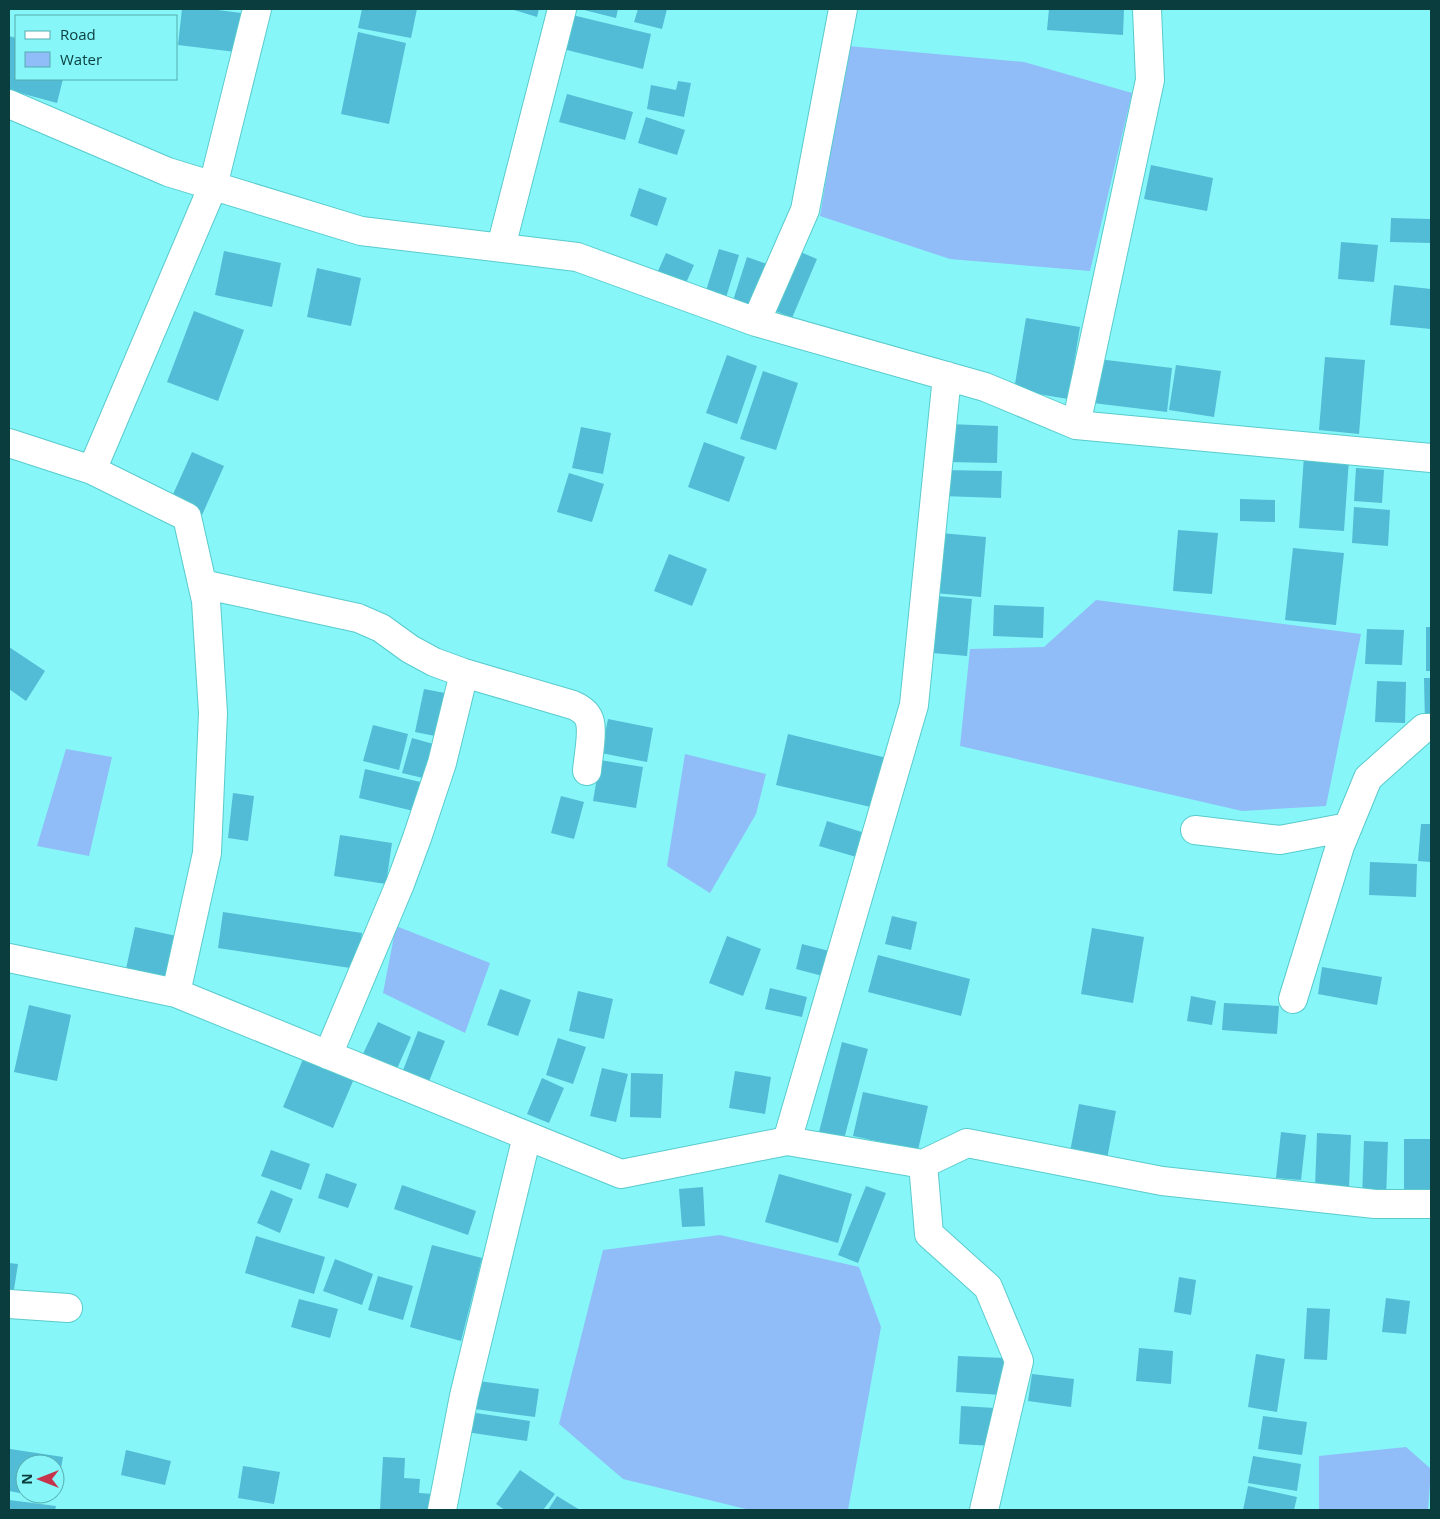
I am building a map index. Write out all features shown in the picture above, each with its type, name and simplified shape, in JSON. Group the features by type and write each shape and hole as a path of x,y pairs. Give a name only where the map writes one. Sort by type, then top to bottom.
{"street":[{"path":"92,470 214,186 257,9"},
{"path":"501,247 562,9"},
{"path":"756,322 805,210 843,9"},
{"path":"1076,425 1150,80 1147,9"},
{"path":"9,104 168,172 361,232 577,256 756,322 986,387 1076,425 1431,458"},
{"path":"787,1141 914,705 947,376"},
{"path":"9,443 92,470 187,517 206,601 213,713 207,854 176,993"},
{"path":"202,584 358,618 381,628 434,662 582,709 590,720 587,771"},
{"path":"328,1055 400,884 417,838 442,763 464,673"},
{"path":"1293,999 1337,856 1368,778 1424,728 1431,728"},
{"path":"1196,830 1280,840 1348,827"},
{"path":"9,958 176,993 621,1174 787,1141 923,1164 968,1143 1162,1181 1375,1204 1431,1204"},
{"path":"442,1510 464,1396 527,1136"},
{"path":"923,1164 929,1234 988,1288 1019,1361 984,1510"},
{"path":"9,1304 68,1308"}],"water":[{"path":"848,46 1024,62 1132,93 1090,271 950,259 820,216"},
{"path":"1096,600 1361,634 1326,806 1242,811 960,746 970,649 1044,647"},
{"path":"66,749 112,757 89,856 37,846"},
{"path":"685,754 766,774 756,814 710,893 667,866"},
{"path":"396,926 490,963 465,1033 383,993"},
{"path":"720,1235 859,1267 881,1327 848,1510 750,1510 623,1479 559,1424 603,1250"},
{"path":"1406,1447 1431,1469 1428,1510 1319,1510 1319,1456"}],"building":[{"path":"182,9 210,9 249,14 244,53 178,45"},
{"path":"362,9 417,9 411,38 358,28"},
{"path":"511,9 539,9 537,17"},
{"path":"580,9 618,9 616,18"},
{"path":"638,9 667,9 662,29 634,22"},
{"path":"1049,9 1124,9 1123,35 1047,30"},
{"path":"568,14 651,34 643,69 559,48"},
{"path":"358,32 406,43 389,124 341,114"},
{"path":"9,36 15,38 15,80 63,80 57,103 9,90"},
{"path":"678,81 691,83 684,117 647,109 651,85 676,90"},
{"path":"567,94 633,112 625,140 559,122"},
{"path":"646,117 685,130 677,155 638,143"},
{"path":"1151,165 1213,178 1207,211 1144,199"},
{"path":"639,188 667,198 657,226 630,216"},
{"path":"1391,218 1431,219 1431,243 1390,242"},
{"path":"1341,242 1378,245 1374,282 1338,279"},
{"path":"791,248 817,259 792,318 766,307"},
{"path":"719,249 739,255 725,301 705,294"},
{"path":"224,251 281,263 272,307 215,295"},
{"path":"666,253 694,265 686,283 658,271"},
{"path":"747,257 773,266 756,315 731,307"},
{"path":"317,268 361,278 351,326 307,317"},
{"path":"1394,285 1431,289 1431,329 1390,325"},
{"path":"194,311 244,330 218,401 167,382"},
{"path":"1026,318 1080,327 1068,399 1014,390"},
{"path":"727,355 757,366 737,424 706,413"},
{"path":"1325,357 1365,360 1359,434 1319,430"},
{"path":"1098,359 1172,368 1167,412 1093,403"},
{"path":"1176,365 1221,371 1214,417 1169,410"},
{"path":"763,371 798,383 776,450 740,439"},
{"path":"949,424 998,426 997,463 948,462"},
{"path":"581,427 611,433 603,474 572,468"},
{"path":"704,442 745,457 729,502 688,487"},
{"path":"192,452 224,466 202,515 170,501"},
{"path":"1304,456 1349,459 1344,531 1299,528"},
{"path":"1356,468 1384,470 1382,503 1354,501"},
{"path":"941,470 1002,471 1001,498 941,496"},
{"path":"569,473 604,484 592,522 557,512"},
{"path":"1240,499 1275,500 1275,522 1240,521"},
{"path":"1354,507 1390,510 1388,546 1352,543"},
{"path":"1178,530 1218,533 1212,594 1173,591"},
{"path":"940,533 986,537 981,597 934,593"},
{"path":"1293,548 1344,553 1336,625 1285,620"},
{"path":"669,554 707,569 692,606 654,591"},
{"path":"925,595 972,599 967,656 921,652"},
{"path":"994,605 1044,607 1043,638 993,636"},
{"path":"1426,627 1431,627 1431,671 1426,671"},
{"path":"1367,629 1404,630 1402,665 1365,664"},
{"path":"9,647 45,671 26,701 9,689"},
{"path":"1424,678 1431,678 1431,724 1425,724"},
{"path":"1377,681 1406,682 1405,723 1375,722"},
{"path":"424,689 455,695 445,738 415,732"},
{"path":"608,719 653,728 647,762 601,753"},
{"path":"373,725 408,734 399,770 363,761"},
{"path":"788,734 887,758 875,808 776,785"},
{"path":"412,738 437,745 427,779 402,773"},
{"path":"600,760 643,767 636,808 593,801"},
{"path":"365,769 429,784 422,813 359,798"},
{"path":"233,793 254,796 248,841 228,838"},
{"path":"561,796 584,802 574,839 551,833"},
{"path":"827,821 871,835 863,859 819,846"},
{"path":"1421,824 1431,824 1431,862 1418,861"},
{"path":"340,835 392,843 386,884 334,876"},
{"path":"1370,862 1417,864 1416,897 1369,895"},
{"path":"223,912 362,933 357,969 218,948"},
{"path":"892,916 917,922 911,950 885,944"},
{"path":"135,927 181,937 172,979 126,969"},
{"path":"1092,928 1144,937 1133,1003 1081,994"},
{"path":"727,936 761,949 743,996 709,983"},
{"path":"802,944 837,953 830,978 796,969"},
{"path":"878,955 970,979 961,1016 868,992"},
{"path":"1322,967 1382,977 1377,1005 1318,994"},
{"path":"770,988 807,997 802,1017 765,1009"},
{"path":"500,989 531,1000 518,1036 487,1025"},
{"path":"578,991 613,999 604,1039 569,1031"},
{"path":"1191,996 1216,1001 1212,1025 1187,1021"},
{"path":"1224,1003 1279,1006 1277,1034 1222,1030"},
{"path":"29,1005 71,1015 57,1081 14,1072"},
{"path":"378,1022 411,1037 396,1071 362,1056"},
{"path":"418,1031 445,1041 428,1084 402,1073"},
{"path":"558,1038 586,1047 573,1084 546,1075"},
{"path":"842,1042 868,1049 844,1139 819,1132"},
{"path":"306,1052 356,1074 333,1128 283,1107"},
{"path":"602,1068 628,1074 616,1122 590,1116"},
{"path":"735,1071 771,1077 765,1114 729,1108"},
{"path":"631,1073 663,1074 661,1118 630,1117"},
{"path":"542,1078 564,1088 549,1123 527,1114"},
{"path":"863,1092 928,1106 918,1150 853,1136"},
{"path":"1079,1104 1116,1111 1107,1159 1070,1152"},
{"path":"1281,1132 1306,1135 1301,1180 1276,1178"},
{"path":"1317,1133 1351,1135 1349,1189 1315,1188"},
{"path":"1404,1139 1431,1139 1431,1193 1404,1193"},
{"path":"1364,1141 1388,1142 1386,1199 1362,1198"},
{"path":"271,1150 310,1164 301,1190 261,1176"},
{"path":"326,1173 357,1184 348,1208 318,1198"},
{"path":"779,1174 852,1194 838,1243 765,1222"},
{"path":"402,1185 476,1211 468,1235 394,1209"},
{"path":"866,1186 886,1193 858,1263 838,1255"},
{"path":"703,1187 705,1226 682,1227 679,1189"},
{"path":"271,1190 293,1199 280,1233 257,1223"},
{"path":"256,1236 325,1257 314,1294 245,1273"},
{"path":"432,1245 482,1258 461,1341 410,1327"},
{"path":"335,1259 373,1274 362,1305 323,1291"},
{"path":"9,1263 18,1264 13,1296 9,1295"},
{"path":"378,1276 413,1286 403,1320 368,1310"},
{"path":"1179,1277 1196,1280 1191,1315 1174,1312"},
{"path":"1386,1298 1410,1301 1406,1334 1382,1332"},
{"path":"299,1299 338,1309 330,1338 291,1327"},
{"path":"1307,1308 1330,1309 1327,1360 1304,1359"},
{"path":"1139,1348 1173,1351 1171,1384 1136,1381"},
{"path":"1256,1354 1285,1359 1277,1412 1248,1407"},
{"path":"958,1356 1004,1358 1002,1395 956,1392"},
{"path":"1032,1374 1074,1379 1071,1407 1028,1401"},
{"path":"471,1380 539,1389 535,1417 467,1408"},
{"path":"961,1406 995,1408 993,1446 959,1444"},
{"path":"469,1412 530,1421 527,1441 466,1432"},
{"path":"1263,1416 1307,1422 1302,1455 1258,1449"},
{"path":"10,1449 43,1454 15,1454 15,1492 9,1491"},
{"path":"126,1450 171,1461 165,1485 121,1475"},
{"path":"1253,1456 1301,1464 1297,1491 1248,1483"},
{"path":"383,1457 405,1458 404,1478 420,1479 419,1493 433,1494 433,1510 380,1510"},
{"path":"243,1466 280,1472 274,1504 238,1498"},
{"path":"520,1470 555,1494 543,1510 505,1510 496,1504"},
{"path":"1248,1486 1297,1497 1294,1510 1243,1510"},
{"path":"557,1496 580,1510 548,1510"},
{"path":"9,1500 15,1501 15,1504 56,1506 55,1510 9,1510"}]}
